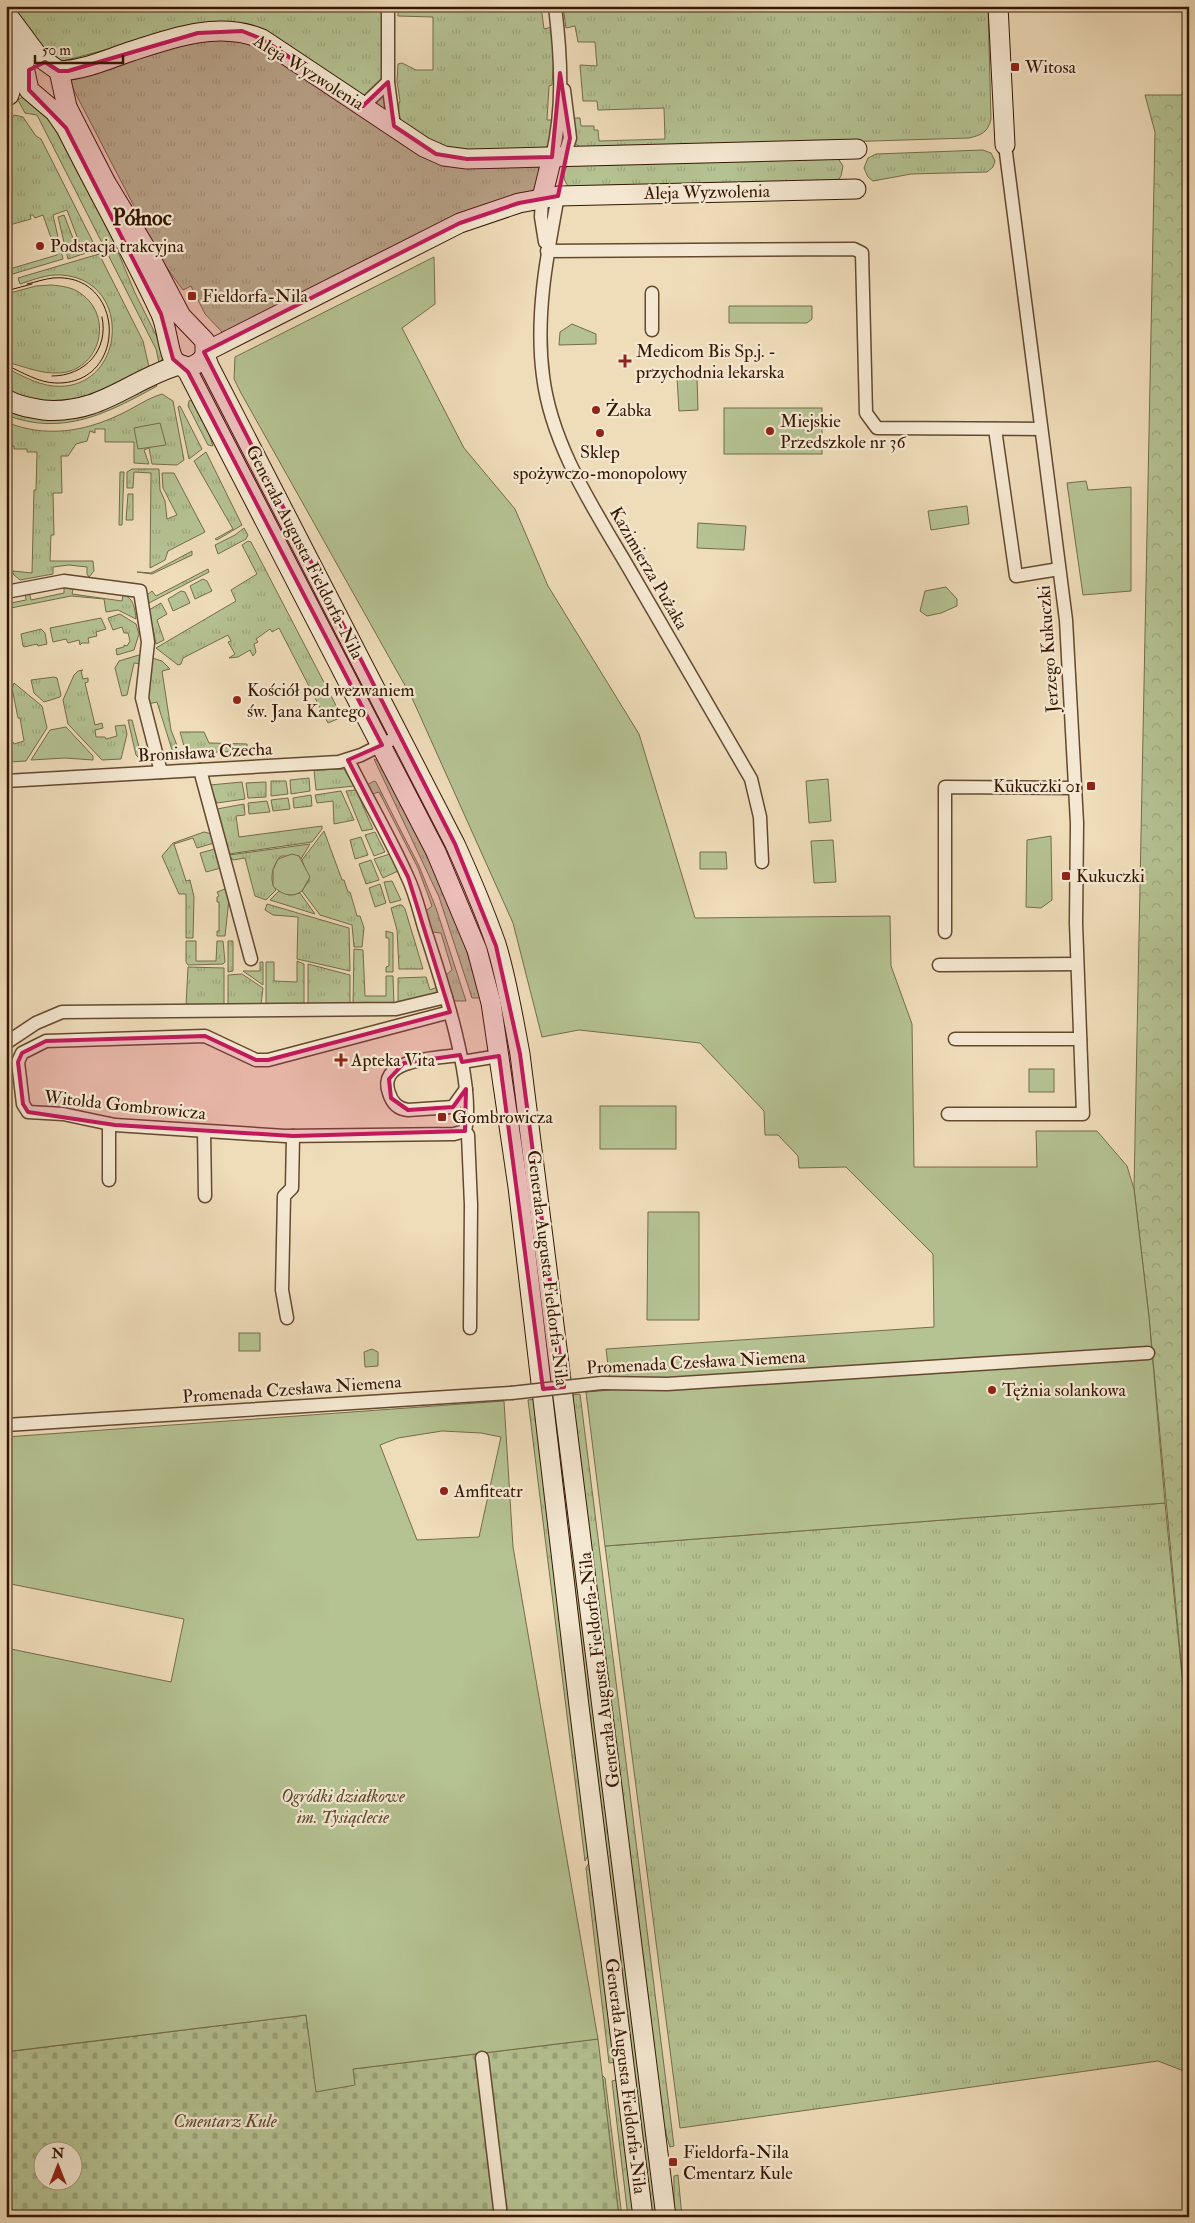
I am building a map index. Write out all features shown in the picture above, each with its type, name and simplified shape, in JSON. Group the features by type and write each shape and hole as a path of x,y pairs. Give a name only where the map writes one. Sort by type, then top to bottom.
{"street":[{"path":"385,6 388,12 388,82 394,126"},
{"path":"550,197 560,172 558,157 569,144 570,127 560,73 555,6"},
{"path":"998,6 1005,145"},
{"name":"Generała Augusta Fieldorfa-Nila","path":"6,12 38,56 52,66 67,107 106,183 144,244 181,316 205,341 209,366 455,844 476,890 496,946 510,1000 520,1054 564,1384 666,2217"},
{"name":"Aleja Wyzwolenia","path":"52,66 68,71 198,33 234,30 262,39 424,147 436,154 450,158 857,149"},
{"name":"Generała Augusta Fieldorfa-Nila","path":"6,42 21,61 29,90 54,112 66,128 161,314 171,353 188,372 436,852 477,950 491,1003 518,1186 579,1706 643,2217"},
{"path":"6,60 13,72 14,78 8,96"},
{"path":"8,96 27,80 34,66 52,66"},
{"path":"363,106 388,82"},
{"name":"Jerzego Kukuczki","path":"948,1114 1083,1114 1077,964 1075,788 1066,620 1005,145"},
{"name":"Aleja Wyzwolenia","path":"206,353 460,223 497,209 550,197 856,189"},
{"name":"Kazimierza Pużaka","path":"550,197 541,217 547,251 540,342 543,378 553,424 566,455 595,510 751,779 760,817 762,862"},
{"path":"547,251 854,249 862,253 866,413 877,428 1041,429"},
{"path":"652,293 652,330"},
{"path":"6,399 31,408 57,411 88,406 110,398 158,372 181,365 196,365 206,353"},
{"path":"994,429 1016,576 1059,569"},
{"path":"6,592 64,581 140,591 148,642 142,698 161,772"},
{"name":"Bronisława Czecha","path":"6,782 348,760 401,736"},
{"path":"348,760 408,877 446,997 461,1059 466,1089 468,1120 465,1131 468,1135 471,1205 470,1328"},
{"path":"200,770 251,959"},
{"path":"944,932 945,787 1075,788"},
{"path":"939,965 1077,964"},
{"path":"6,1043 36,1023 62,1012 396,1009 446,997"},
{"name":"Witolda Gombrowicza","path":"450,1012 268,1060 256,1060 205,1036 46,1041 22,1053 18,1062 23,1104 28,1112 63,1114 109,1124 204,1131 293,1136 454,1134 465,1131"},
{"path":"955,1038 1080,1039"},
{"path":"466,1089 453,1107 408,1110 396,1105 388,1089 389,1079 393,1070 404,1063 499,1056"},
{"path":"109,1124 109,1180"},
{"path":"204,1131 206,1196"},
{"path":"287,1318 282,1290 284,1196 292,1188 293,1136"},
{"name":"Promenada Czesława Niemena","path":"6,1425 511,1393 602,1382 667,1384 1148,1353"},
{"path":"482,2058 501,2217"}],"highlighted area":[{"path":"242,31 262,39 363,106 388,82 394,126 436,154 467,159 552,157 560,73 570,138 558,196 519,203 460,223 204,352 455,844 496,946 520,1054 564,1387 543,1389 499,1056 462,1062 460,1055 404,1063 389,1079 391,1098 408,1110 453,1107 466,1089 465,1131 293,1136 115,1125 28,1112 23,1104 18,1062 22,1053 46,1041 205,1036 256,1060 268,1060 450,1012 408,877 348,760 382,745 188,372 173,359 161,314 66,128 29,90 29,70 45,62 59,71 68,71 198,33"}],"green space":[{"path":"9,6 378,6 383,17 388,111 385,112 260,30 246,26 219,23 204,24 63,61 51,57"},
{"path":"398,6 541,6 544,29 552,27 554,54 552,85 549,86 547,120 564,120 566,147 463,152 442,149 403,124 397,109 400,101 397,81 398,64 402,63 416,70 433,70 433,17 398,16"},
{"path":"563,6 988,6 991,119 984,132 969,138 583,150 575,143 572,118 580,118 581,126 594,126 594,130 598,130 599,141 665,139 664,108 598,110 597,101 583,101 580,65 597,66 595,42 578,42 575,26 566,28"},
{"path":"234,37 265,49 439,164 535,165 540,170 538,192 224,334 205,314 191,286 183,290 164,264 67,77 203,39"},
{"path":"1189,69 1189,1747 1149,1317 1134,1188 1155,132 1145,95 1182,95"},
{"path":"24,96 42,107 63,142 113,240 135,293 163,349 165,356 159,363 156,349 37,115 25,113 18,100"},
{"path":"14,115 23,117 36,136 41,139 95,246 79,242 67,210 53,215 63,259 6,276 6,270 57,255 43,215 35,218 33,215 30,215 31,219 6,226 6,128"},
{"path":"983,150 991,153 995,161 993,167 987,172 911,174 873,181 868,177 864,168 868,158 876,154"},
{"path":"837,157 843,166 838,180 570,188 564,177 568,165"},
{"path":"64,215 76,246 92,251 68,259 58,217"},
{"path":"99,254 143,341 149,367 109,388 66,401 35,401 6,391 6,368 47,385 77,383 95,372 107,355 112,335 110,314 101,295 85,281 56,275 45,276 20,284 18,278"},
{"path":"434,257 435,304 402,328 464,448 515,509 548,586 639,734 695,918 890,916 891,966 912,1024 914,1167 1037,1167 1036,1131 1097,1131 1127,1166 1134,1189 1149,1317 1165,1503 605,1546 586,1392 611,1390 606,1349 934,1327 933,1254 846,1167 799,1168 798,1156 778,1135 765,1135 764,1111 700,1043 579,1030 542,1037 513,923 412,698 234,379 235,357"},
{"path":"51,285 74,289 91,303 97,315 99,328 98,341 93,353 84,363 72,370 58,373 39,371 6,362 6,294 36,286"},
{"path":"729,306 812,306 812,319 807,323 729,323"},
{"path":"572,324 596,334 596,344 559,345 560,332"},
{"path":"697,377 698,410 679,411 677,378"},
{"path":"154,382 157,386 139,396 103,413 84,419 66,423 47,424 6,415 6,410 36,418"},
{"path":"162,394 173,401 184,460 177,465 152,464 149,448 144,450 149,464 134,463 134,442 105,442 105,429 95,429 95,433 90,431 87,441 76,444 68,456 61,456 62,493 53,493 54,535 51,535 50,561 93,561 94,571 89,577 87,567 69,565 53,567 53,574 20,580 13,574 13,571 32,573 37,452 27,452 27,449 14,449 14,446 6,446 6,422 35,430 64,431 79,429 126,412"},
{"path":"194,399 205,422 213,446 208,445 188,406 189,401"},
{"path":"180,406 202,449 189,459 178,407"},
{"path":"724,408 822,408 822,454 724,454"},
{"path":"160,423 166,445 138,449 134,428"},
{"path":"206,452 242,525 217,540 215,539 233,529 194,461"},
{"path":"132,469 159,469 160,490 165,501 167,519 177,515 163,488 162,473 174,473 205,532 168,551 165,560 150,568 151,473 134,472 133,488 127,488 127,472"},
{"path":"120,472 124,472 122,525 119,525"},
{"path":"1086,481 1088,490 1131,487 1131,591 1083,595 1067,483"},
{"path":"128,494 133,494 133,520 126,520"},
{"path":"967,506 969,524 931,530 928,511"},
{"path":"698,523 746,526 744,550 697,548"},
{"path":"244,528 248,535 246,539 218,554 215,545"},
{"path":"248,541 251,542 342,717 328,723 279,628 272,632 270,629 256,639 258,642 254,644 256,652 253,656 250,650 238,657 229,658 235,654 228,642 231,641 228,635 183,658 181,664 178,665 156,648 236,601 231,590 257,574 242,545"},
{"path":"192,551 192,555 152,574 137,572 151,573"},
{"path":"208,569 209,572 147,604 147,595 152,591 156,596"},
{"path":"203,579 207,581 212,591 195,599 190,586"},
{"path":"64,585 74,585 72,594 122,601 123,595 127,596 132,601 136,619 118,610 106,612 104,599 71,596 6,609 6,604 26,600 25,592 29,591 31,600 64,593"},
{"path":"946,587 957,599 957,606 941,613 927,616 920,611 925,591"},
{"path":"181,591 185,592 190,603 173,611 168,599"},
{"path":"161,603 167,614 157,620 164,640 156,644 149,610"},
{"path":"120,614 136,624 139,634 134,650 117,655 116,649 124,647 124,645 127,646 130,641 128,633 124,633 122,627 113,630 108,618"},
{"path":"101,618 106,629 96,632 97,636 88,638 89,643 82,643 80,645 79,640 68,643 66,639 53,642 50,628"},
{"path":"41,629 45,633 47,644 23,646 21,634"},
{"path":"141,656 142,664 134,663 127,695 122,696 115,668 119,661"},
{"path":"152,658 162,661 170,669 162,671 171,730 180,753 173,753 157,702 148,704 146,692"},
{"path":"83,670 81,671 83,679 88,678 88,682 85,683 95,725 102,723 103,728 95,730 96,737 105,737 106,739 117,736 115,726 125,725 127,734 121,759 102,760 68,724 63,700 74,675 78,671"},
{"path":"57,678 61,695 44,702 34,693 31,680"},
{"path":"14,683 42,706 47,728 26,761 9,762 6,759 6,743 13,742 14,744 24,741 12,688"},
{"path":"128,720 132,720 142,759 136,755"},
{"path":"66,727 93,756 93,760 65,758 31,760 50,730"},
{"path":"180,732 204,732 209,743 247,744 247,751 186,753"},
{"path":"374,759 385,764 455,913 481,998 472,998 439,897"},
{"path":"344,769 354,786 316,790 314,770"},
{"path":"309,778 310,791 291,794 290,780"},
{"path":"828,779 831,821 809,823 806,781"},
{"path":"271,781 286,781 288,794 271,796"},
{"path":"374,781 419,866 436,908 466,1001 453,1001 446,975 452,970 441,933 432,932 426,911 432,906 418,868 379,792 372,794 367,785"},
{"path":"242,782 245,799 217,803 209,787 210,785"},
{"path":"266,782 266,797 248,798 246,783"},
{"path":"356,790 373,829 362,831 346,791"},
{"path":"341,791 354,820 334,824 333,801 317,803 315,795"},
{"path":"311,795 312,806 294,808 293,798"},
{"path":"288,798 290,809 273,811 271,800"},
{"path":"267,801 270,812 249,814 248,803"},
{"path":"244,804 245,815 236,816 239,837 322,826 322,829 312,842 229,854 217,809"},
{"path":"324,831 342,880 344,880 348,892 350,892 357,916 360,916 364,928 362,947 354,947 352,925 320,915 302,891 309,880 302,860"},
{"path":"204,832 212,834 214,843 197,848 193,838 174,844 186,881 190,880 194,897 193,938 186,938 186,894 179,894 162,856 173,843"},
{"path":"375,832 385,852 374,856 365,835"},
{"path":"1051,836 1052,900 1041,908 1026,907 1027,840"},
{"path":"361,837 368,855 355,859 350,840"},
{"path":"833,840 836,882 814,883 811,841"},
{"path":"310,844 301,859 299,856 281,856 278,859 272,872 272,882 276,890 266,900 255,896 245,858 233,860 229,855"},
{"path":"215,849 221,868 206,872 200,853"},
{"path":"700,852 726,852 727,869 700,869"},
{"path":"292,854 299,856 310,877 302,891 291,895 280,892 273,886 273,870 278,859"},
{"path":"390,854 398,871 383,878 374,859"},
{"path":"371,860 379,880 366,884 359,864"},
{"path":"392,881 401,900 390,903 384,882"},
{"path":"380,884 386,903 375,907 369,888"},
{"path":"225,889 229,899 225,936 217,936 217,931 219,931 219,902 217,902 217,897 219,896 217,892"},
{"path":"279,891 290,895 300,893 315,914 270,900"},
{"path":"267,904 349,928 350,971 297,959 298,917 273,915 265,910"},
{"path":"402,905 405,909 423,969 399,969 397,930 391,908"},
{"path":"386,931 393,933 393,972 386,972 386,967 389,966 389,938 386,938"},
{"path":"186,941 196,941 196,961 216,961 217,941 223,941 225,962 223,964 188,965 186,962"},
{"path":"228,941 233,941 233,971 228,972"},
{"path":"354,949 363,950 365,996 386,996 386,976 393,976 394,1005 353,1005"},
{"path":"297,961 304,964 304,1005 266,1005 266,962 274,962 274,981 297,982"},
{"path":"260,962 263,962 263,985 243,971 260,971"},
{"path":"308,964 350,975 350,1004 308,1005"},
{"path":"188,967 224,968 224,1005 186,1006"},
{"path":"242,974 263,988 261,1005 228,1006 228,975"},
{"path":"426,977 430,990 437,987 440,993 398,1003 398,978"},
{"path":"1029,1069 1054,1069 1054,1092 1029,1092"},
{"path":"600,1106 676,1106 676,1149 600,1149"},
{"path":"648,1212 699,1212 699,1320 647,1320"},
{"path":"239,1333 260,1333 260,1351 239,1351"},
{"path":"372,1349 378,1352 378,1366 365,1367 364,1352"},
{"path":"580,1394 674,2146 670,2147 661,2117 571,1395"},
{"path":"559,1396 661,2217 650,2217 550,1397"},
{"path":"537,1399 591,1850 585,1861 528,1400"},
{"name":"Ogródki działkowe im. Tysiąclecie","path":"504,1401 513,1547 598,2039 353,2069 355,2085 316,2092 306,2015 12,2051 6,1969 6,1648 171,1682 184,1619 6,1583 6,1437","holes":["442,1431 481,1433 501,1437 479,1537 417,1540 380,1445 398,1438"]},
{"path":"1165,1503 1189,1747 1189,2073 1158,2061 680,2128 605,1546"},
{"path":"593,1856 618,2062 609,2063 586,1868"},
{"name":"Cmentarz Kule","path":"306,2015 317,2092 353,2069 598,2039 619,2217 6,2217 6,2052"},
{"path":"602,2075 605,2078 622,2217 619,2217"},
{"path":"620,2079 636,2217 628,2217 612,2081"},
{"path":"678,2175 682,2217 674,2217 674,2176"}],"tram line":[{"path":"6,365 37,379 56,383 80,379 97,367 106,349 109,329 105,309 95,292 77,281 53,278 27,284"},
{"path":"6,291 32,284"},
{"path":"52,376 64,375 75,371 92,359 102,340 102,317"}],"place":[{"name":"Witosa","path":"1015,67"},
{"name":"Podstacja trakcyjna","path":"40,246"},
{"name":"Fieldorfa-Nila","path":"192,296"},
{"name":"Medicom Bis Sp.j. - przychodnia lekarska","path":"625,361"},
{"name":"Żabka","path":"596,410"},
{"name":"Miejskie Przedszkole nr 36","path":"770,431"},
{"name":"Sklep spożywczo-monopolowy","path":"600,433"},
{"name":"Kościół pod wezwaniem św. Jana Kantego","path":"237,700"},
{"name":"Kukuczki 01","path":"1091,786"},
{"name":"Kukuczki","path":"1066,876"},
{"name":"Apteka Vita","path":"341,1060"},
{"name":"Gombrowicza","path":"442,1117"},
{"name":"Tężnia solankowa","path":"992,1390"},
{"name":"Amfiteatr","path":"444,1491"},
{"name":"Fieldorfa-Nila Cmentarz Kule","path":"673,2162"}],"district":[{"name":"Północ","path":"142,217"}]}
